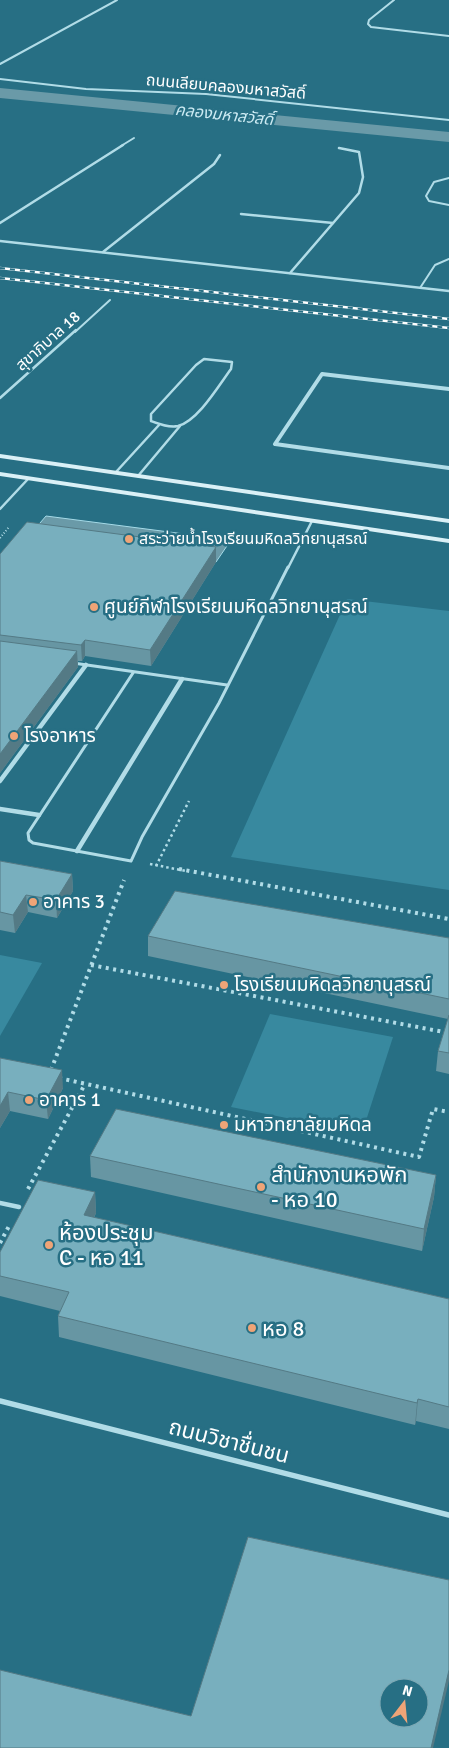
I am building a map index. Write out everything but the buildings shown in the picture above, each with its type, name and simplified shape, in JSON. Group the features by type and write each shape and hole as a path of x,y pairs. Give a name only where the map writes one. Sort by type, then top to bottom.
{"main road":[{"path":"0,456 449,520"},
{"path":"0,474 449,542"}],"street":[{"path":"0,64 117,0"},
{"path":"394,0 369,20 368,24 371,27 449,36"},
{"name":"ถนนเลียบคลองมหาสวัสดิ์","path":"0,79 86,88 206,94 449,120"},
{"path":"0,223 134,138"},
{"path":"290,273 290,270 359,193 364,180 364,168 359,152 339,148"},
{"path":"103,252 214,164 220,155"},
{"path":"241,214 333,223"},
{"path":"0,241 449,291"},
{"path":"449,389 322,374 275,444 449,468"},
{"path":"0,781 86,665"},
{"path":"76,851 182,679"},
{"path":"0,809 39,815"}],"lane":[{"path":"449,178 434,182 426,196 429,201 449,205"},
{"path":"420,288 436,263 449,259"},
{"name":"สุขาภิบาล 18","path":"0,398 110,300"},
{"path":"138,476 180,426 190,420 231,369 232,362 218,359 204,360 196,365 151,414 151,421 159,425 180,426"},
{"path":"116,472 159,425"},
{"path":"0,509 28,478"},
{"path":"134,673 28,833 29,840 33,844 131,861 142,837 214,711 312,522"},
{"path":"67,662 227,685"},
{"path":"0,1203 19,1207"},
{"name":"ถนนวิชาชื่นชน","path":"0,1401 449,1515"}],"path":[{"path":"49,1076 131,861 449,919"},
{"path":"91,965 449,1032"},
{"path":"58,1078 419,1157 433,1109 449,1112"},
{"path":"0,1243 85,1084"}],"shaded area":[{"name":"สระว่ายน้ำโรงเรียนมหิดลวิทยานุสรณ์","path":"46,516 231,540 216,562 28,537"},
{"path":"347,599 449,611 449,890 231,857"},
{"path":"0,955 42,963 0,1036"},
{"path":"270,1014 393,1037 362,1133 231,1107"}],"waterway":[{"name":"คลองมหาสวัสดิ์","path":"0,93 449,137"}],"railway":[{"path":"0,268 449,319"},
{"path":"0,278 449,328"}],"place":[{"name":"สระว่ายน้ำโรงเรียนมหิดลวิทยานุสรณ์","path":"129,539"},
{"name":"ศูนย์กีฬาโรงเรียนมหิดลวิทยานุสรณ์","path":"94,607"},
{"name":"โรงอาหาร","path":"14,736"},
{"name":"อาคาร 3","path":"33,902"},
{"name":"โรงเรียนมหิดลวิทยานุสรณ์","path":"224,985"},
{"name":"อาคาร 1","path":"29,1100"},
{"name":"มหาวิทยาลัยมหิดล","path":"224,1125"},
{"name":"สำนักงานหอพัก - หอ 10","path":"261,1187"},
{"name":"ห้องประชุม C - หอ 11","path":"49,1245"},
{"name":"หอ 8","path":"252,1328"}]}
